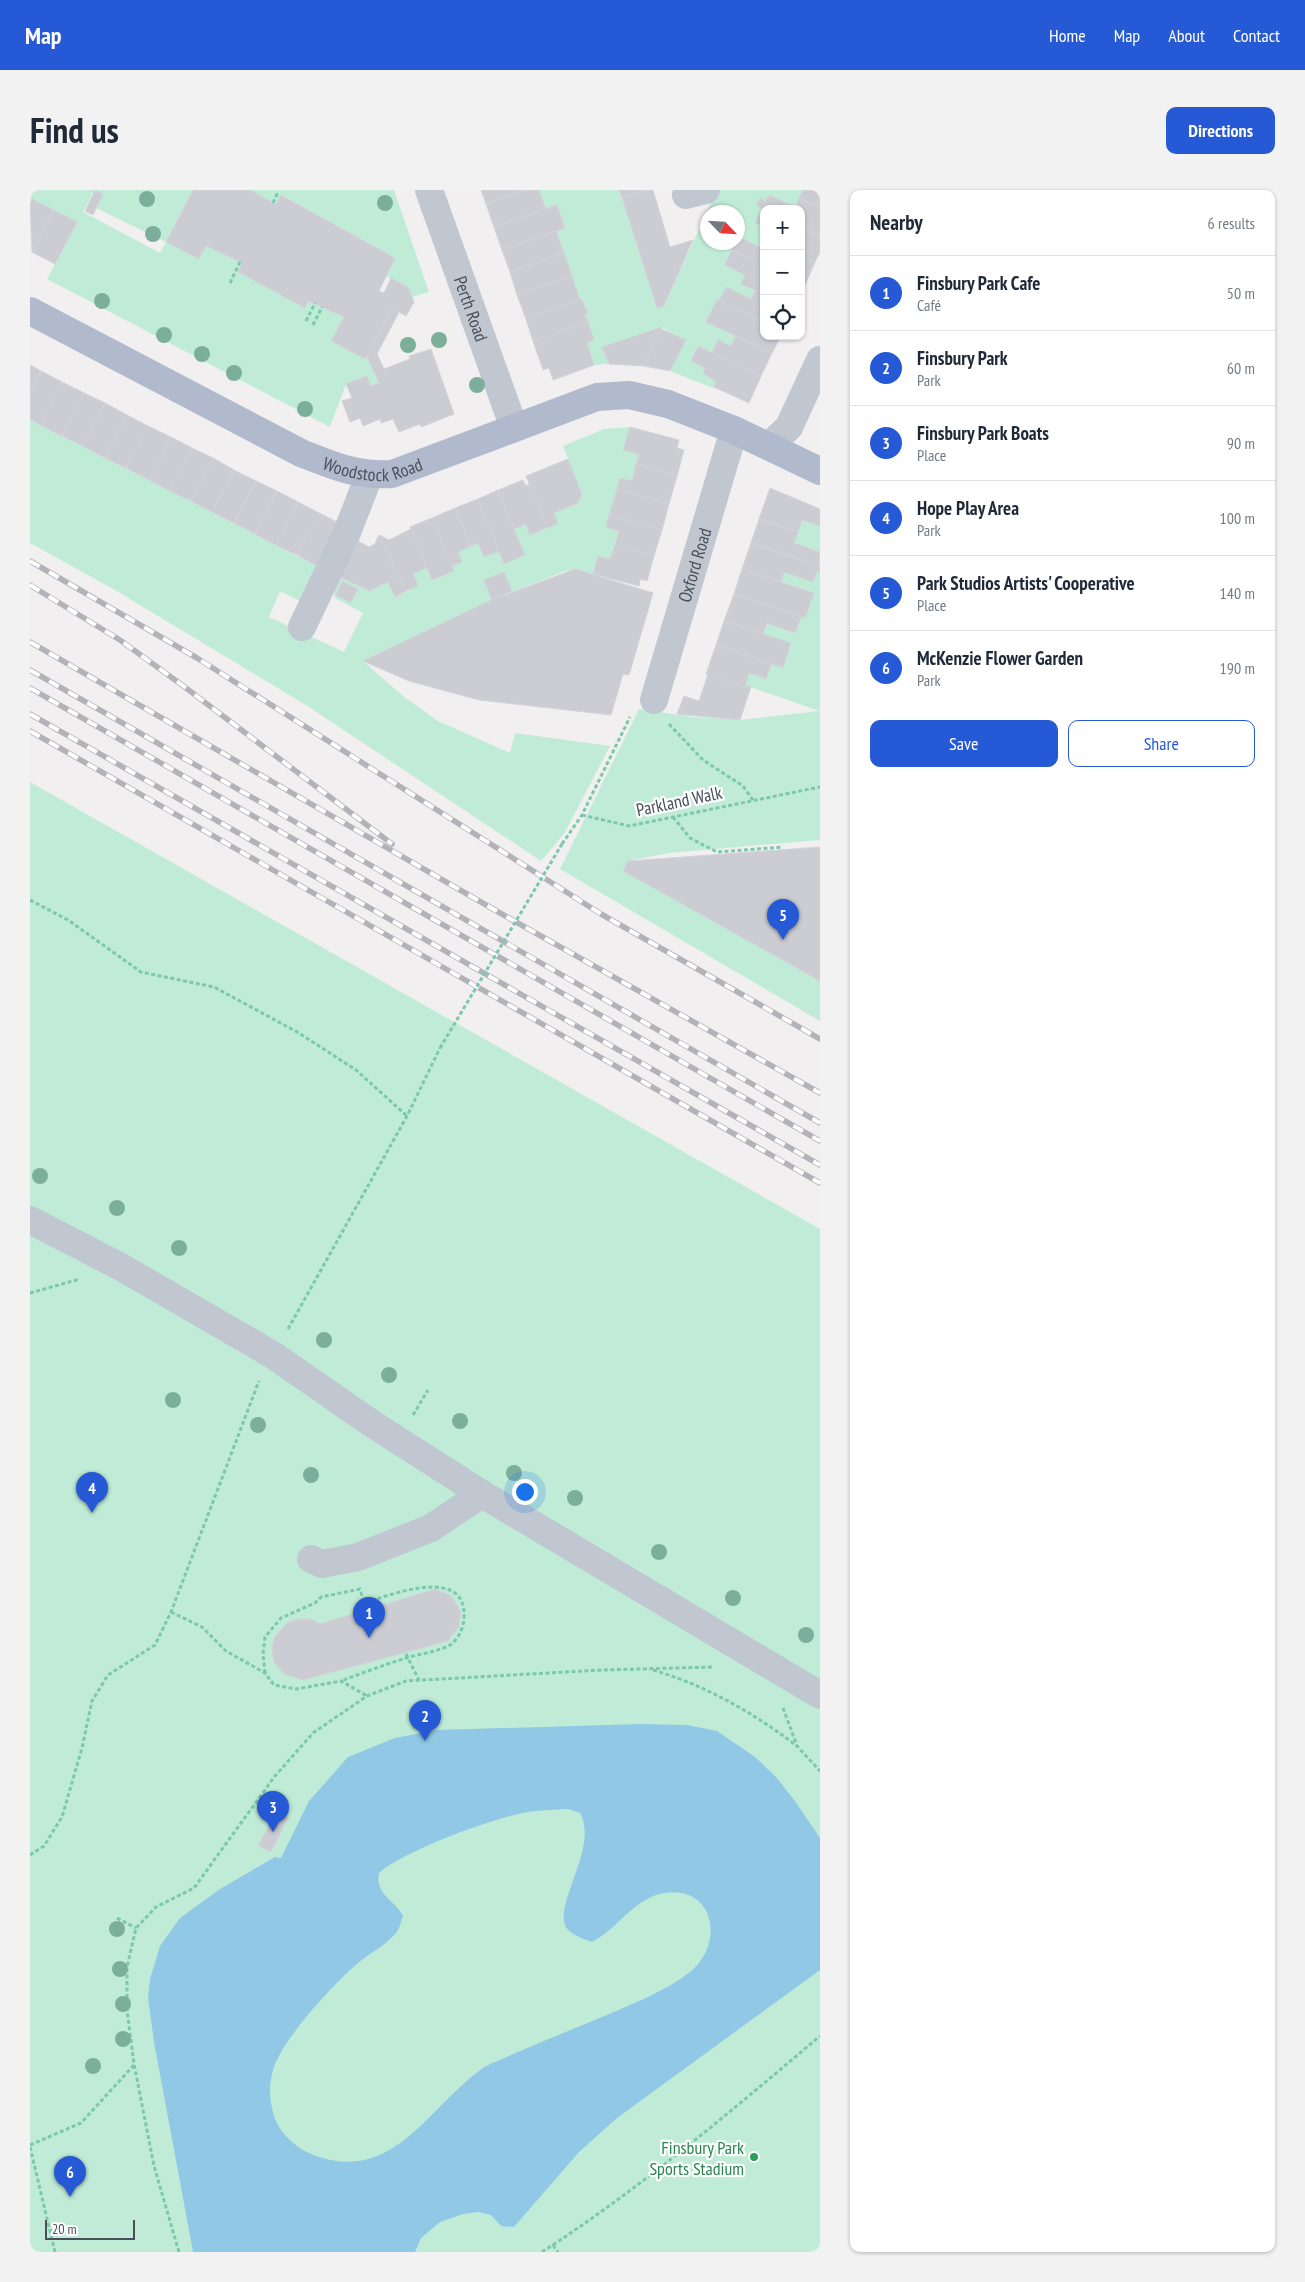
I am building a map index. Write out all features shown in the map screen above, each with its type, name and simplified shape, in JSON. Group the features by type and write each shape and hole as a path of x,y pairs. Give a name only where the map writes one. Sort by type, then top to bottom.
{"main road":[{"name":"Woodstock Road","path":"30,311 302,453 345,471 369,476 392,474 597,397 629,395 668,404 734,430 820,472"}],"street":[{"name":"Perth Road","path":"429,190 514,428"},
{"path":"769,446 789,427 820,360"},
{"name":"Oxford Road","path":"659,709 734,430"},
{"path":"302,627 346,535 369,476"},
{"path":"30,1220 121,1267 273,1356 371,1423 482,1494 768,1666 820,1694"},
{"path":"311,1559 322,1564 358,1557 431,1528 482,1494"}],"path":[{"path":"273,202 278,192"},
{"path":"230,283 240,262"},
{"path":"306,321 315,303"},
{"path":"313,325 322,307"},
{"path":"284,1336 407,1116 440,1048 562,844 582,815 632,714 638,706 659,709"},
{"name":"Parkland Walk","path":"659,709 703,760 744,786 752,800"},
{"name":"Parkland Walk","path":"582,815 629,826 820,787"},
{"path":"672,817 690,838 717,852 783,847"},
{"path":"30,900 68,920 141,972 214,987 300,1032 356,1070 407,1116"},
{"path":"30,1293 121,1267"},
{"path":"30,1855 44,1846 62,1817 82,1748 92,1701 108,1675 155,1644 170,1612 262,1373"},
{"path":"422,1400 428,1390"},
{"path":"170,1612 202,1628 226,1651 265,1673 274,1685 296,1689 341,1681 406,1656 450,1644 463,1627 464,1611 461,1602 447,1589 424,1586 364,1603 360,1589 321,1597 316,1603 281,1618 266,1637 263,1654 265,1673"},
{"path":"406,1656 419,1680"},
{"path":"768,1666 797,1746"},
{"path":"179,2252 154,2166 134,2064 127,2010 127,1967 136,1928 156,1907 194,1888 275,1776 313,1733 367,1696 406,1681 650,1668 719,1667"},
{"path":"650,1668 680,1678 721,1696 759,1717 797,1746 820,1771"},
{"path":"341,1681 360,1690 367,1696"},
{"path":"116,1918 136,1928"},
{"path":"542,2252 609,2208 664,2166 820,2036"},
{"path":"55,2252 30,2146 81,2123 134,2064"},
{"path":"553,2245 558,2252"}],"green space":[{"path":"30,190 94,190 83,212 160,253 166,242 199,259 206,246 242,263 238,272 305,308 308,301 344,317 332,341 365,358 367,356 379,383 371,386 367,376 346,384 330,427 47,279 77,222 30,198"},
{"path":"95,190 193,190 166,242 96,208 103,194"},
{"path":"250,190 394,190 429,292 412,297 408,287 386,276 395,258 282,195 276,204"},
{"path":"539,190 619,190 657,308 664,306 700,227 700,250 738,250 745,275 756,290 751,299 726,287 707,322 735,336 731,346 712,353 698,347 691,361 705,368 703,375 716,381 713,388 670,371 686,341 661,327 603,347 609,364 594,365 587,343 594,340 585,315 588,314 583,299 580,300 556,231 565,228 557,206 546,209"},
{"path":"717,190 803,190 796,205 791,205 769,195 765,201 760,199 757,206 760,208 760,213 755,223 760,225 760,247 745,242 745,205 710,205"},
{"path":"30,419 319,567 302,602 280,591 269,617 344,652 363,613 335,598 332,585 336,575 368,591 388,582 396,597 417,586 413,574 427,568 433,580 454,571 452,566 462,562 458,552 478,543 499,551 504,564 525,555 514,529 526,524 531,535 558,524 554,513 578,503 582,494 563,446 604,429 630,427 623,449 639,454 632,481 620,478 606,527 619,531 610,559 598,556 593,574 575,569 565,571 489,601 363,661 404,697 438,721 510,753 515,733 610,746 564,834 541,861 306,705 115,590 30,543"},
{"path":"802,520 820,526 820,552 794,543"},
{"path":"817,571 820,573 820,840 669,853 628,861 623,870 820,981 820,1021 560,869 639,709 694,717 740,720 819,711 745,685 749,673 766,679 771,664 783,668 791,643 763,634 767,623 795,633 801,617 805,618 813,593 781,582 784,572 813,582"},
{"path":"30,782 820,1229 820,2252 30,2252"}],"water":[{"path":"641,1724 687,1725 717,1731 755,1757 776,1777 820,1838 820,1970 617,2118 579,2152 514,2227 501,2226 491,2215 478,2212 463,2214 440,2222 421,2238 415,2252 193,2252 154,2042 148,1998 150,1979 160,1946 180,1918 220,1889 275,1857 281,1858 309,1801 348,1757 395,1738 436,1730","holes":["568,1809 580,1813 584,1827 584,1843 565,1908 564,1920 568,1930 592,1942 610,1930 635,1907 653,1896 664,1893 681,1893 694,1898 704,1907 709,1919 711,1933 708,1947 701,1960 690,1972 670,1986 648,1997 486,2066 465,2082 407,2138 387,2152 364,2160 338,2161 309,2153 291,2141 278,2125 273,2112 270,2091 273,2070 286,2044 322,1999 361,1960 379,1948 395,1935 398,1930 403,1916 380,1887 379,1873 406,1856 445,1838 503,1818 543,1810"]}],"building":[{"path":"95,190 103,194 93,215 85,211"},
{"path":"193,190 250,190 276,204 281,195 395,258 379,291 384,293 391,278 408,287 414,302 406,316 392,308 365,359 331,341 344,317 308,301 305,308 238,272 242,263 206,246 199,259 166,242"},
{"path":"481,190 526,190 486,204"},
{"path":"526,190 539,190 546,209 494,227 486,204"},
{"path":"619,190 649,190 622,198"},
{"path":"653,190 670,247 693,240 664,306 657,308 622,198"},
{"path":"803,190 820,190 820,208 799,198"},
{"path":"769,195 791,205 760,205 760,208 757,206 760,198 765,201"},
{"path":"799,198 820,208 820,236 805,229 805,205 796,205"},
{"path":"32,199 54,210 32,252 30,204"},
{"path":"557,205 565,228 502,250 494,227"},
{"path":"54,210 77,222 55,264 32,252"},
{"path":"760,213 760,225 755,223"},
{"path":"805,229 820,236 820,252 815,262 805,258"},
{"path":"556,231 564,253 510,272 502,250"},
{"path":"745,240 760,247 760,263 732,250 745,250"},
{"path":"732,250 760,263 760,292 741,284 745,275 725,265"},
{"path":"564,253 572,276 517,295 510,272"},
{"path":"805,258 815,262 805,285"},
{"path":"572,276 580,300 526,319 517,295"},
{"path":"726,287 751,299 756,290 760,292 760,320 719,301"},
{"path":"582,299 588,314 585,315 588,322 533,341 526,319"},
{"path":"717,300 760,320 760,340 779,340 772,353 706,322"},
{"path":"392,308 399,312 377,354 384,369 410,359 409,356 431,349 454,414 421,427 420,424 399,432 393,419 381,423 380,419 363,426 360,418 350,422 342,401 352,398 346,384 367,376 371,386 379,383 367,356"},
{"path":"588,322 594,340 587,343 594,365 553,380 549,368 543,370 533,341"},
{"path":"662,327 644,366 609,364 602,347"},
{"path":"661,329 686,340 670,371 644,366"},
{"path":"735,336 772,353 761,376 712,353 718,340 731,346"},
{"path":"698,346 761,376 749,403 714,387 716,381 703,374 705,368 691,361"},
{"path":"30,365 41,371 30,393"},
{"path":"41,371 62,382 40,425 30,419 30,393"},
{"path":"62,382 84,393 62,436 40,425"},
{"path":"84,393 105,403 83,446 62,436"},
{"path":"105,403 127,415 105,458 83,446"},
{"path":"127,415 148,426 126,468 105,458"},
{"path":"148,426 171,437 149,480 126,468"},
{"path":"630,427 679,440 677,448 684,450 677,476 636,464 639,454 623,450"},
{"path":"171,437 192,448 170,491 149,480"},
{"path":"192,448 213,458 191,501 170,491"},
{"path":"213,458 234,470 212,512 191,501"},
{"path":"568,459 582,494 578,503 554,513 558,524 547,528 526,476"},
{"path":"636,464 677,476 669,504 617,489 620,478 632,481"},
{"path":"234,470 256,481 234,523 212,512"},
{"path":"523,480 526,486 530,484 547,528 530,535 526,524 514,529 498,490"},
{"path":"256,481 277,491 255,534 234,523"},
{"path":"770,488 820,509 820,526 802,520 798,532 759,519"},
{"path":"617,489 669,504 662,530 609,515"},
{"path":"498,490 525,555 504,564 478,499"},
{"path":"277,491 298,502 276,545 255,534"},
{"path":"478,499 499,551 484,557 478,543 471,546 455,508"},
{"path":"298,502 319,513 297,555 276,545"},
{"path":"455,508 471,546 458,552 462,562 452,566 432,518"},
{"path":"319,513 341,524 319,567 297,555"},
{"path":"609,515 662,530 654,556 615,545 619,531 606,527"},
{"path":"432,518 454,571 432,580 410,527"},
{"path":"759,519 798,532 794,543 820,552 819,566 751,543"},
{"path":"411,529 427,568 413,574 418,586 406,591 379,535 389,540"},
{"path":"379,535 406,591 395,597 388,582 369,591 336,575 354,539 369,547 375,544"},
{"path":"751,543 820,566 820,573 817,571 813,582 784,572 781,582 742,569"},
{"path":"615,545 654,556 647,581 640,579 639,586 593,574 598,556 610,559"},
{"path":"575,569 653,593 629,675 623,674 611,715 479,700 409,681 363,661 489,601"},
{"path":"742,569 814,593 805,618 734,594"},
{"path":"504,572 512,591 492,600 484,580"},
{"path":"342,581 358,589 351,603 336,595"},
{"path":"734,594 801,617 795,633 767,623 763,634 724,621"},
{"path":"724,621 791,643 783,668 716,645"},
{"path":"716,645 771,664 766,679 749,673 745,687 706,674"},
{"path":"708,674 745,687 745,685 751,687 740,720 677,714 684,696 699,701"},
{"path":"820,847 820,981 623,871 628,861"},
{"path":"435,1589 452,1596 461,1612 459,1626 448,1641 303,1680 284,1674 274,1662 272,1649 274,1638 287,1623 297,1619 311,1619 320,1624"},
{"path":"276,1812 288,1818 271,1852 258,1846"}],"railway":[{"path":"30,561 197,658 601,914 820,1039"},
{"path":"30,585 120,640 392,844"},
{"path":"30,642 500,913 820,1093"},
{"path":"30,670 820,1123"},
{"path":"30,688 820,1141"},
{"path":"30,714 820,1165"},
{"path":"30,731 820,1183"}],"place":[{"name":"Park Studios Artists' Cooperative","path":"783,940"},
{"name":"Hope Play Area","path":"92,1513"},
{"name":"Finsbury Park Cafe","path":"369,1638"},
{"name":"Finsbury Park","path":"425,1741"},
{"name":"Finsbury Park Boats","path":"273,1832"},
{"name":"Finsbury Park Sports Stadium","path":"754,2157"},
{"name":"McKenzie Flower Garden","path":"70,2197"}]}
